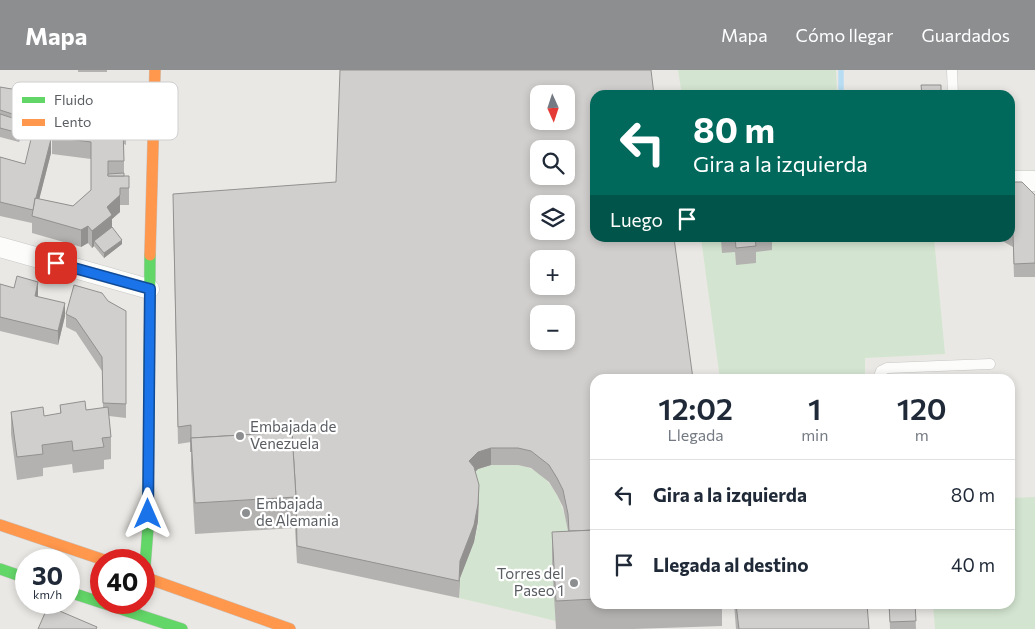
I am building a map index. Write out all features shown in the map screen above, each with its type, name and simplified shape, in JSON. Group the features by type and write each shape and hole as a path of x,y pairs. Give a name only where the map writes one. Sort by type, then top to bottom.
{"street":[{"path":"146,549 153,140"},
{"path":"1015,181 1035,181"},
{"path":"0,247 150,289"},
{"path":"0,525 90,555"},
{"path":"0,569 15,574"},
{"path":"155,582 290,629"},
{"path":"146,614 182,629"}],"lane":[{"path":"952,70 953,90"},
{"path":"880,374 881,371 887,368 990,364"}],"green space":[{"path":"678,70 836,70 837,90 681,90"},
{"path":"702,242 723,242 735,252 736,265 766,242 934,242 945,354 865,358 865,374 719,374"},
{"path":"515,464 532,469 544,478 560,502 568,532 570,568 556,621 459,598 461,573 474,542 479,517 477,493 469,478 478,469 491,465"},
{"path":"1035,497 1035,629 935,629 933,609 1015,609 1015,498"}],"building":[{"path":"340,70 651,70 653,90 590,90 590,242 675,242 692,374 590,374 590,530 569,531 563,490 549,465 531,451 518,448 491,448 478,452 469,461 474,467 479,485 478,504 474,525 460,561 459,581 297,546 292,432 191,438 191,425 178,427 173,194 336,182"},
{"path":"921,85 941,85 941,90 922,90"},
{"path":"0,87 12,89 12,114 0,110"},
{"path":"0,114 12,118 12,131 0,128"},
{"path":"31,140 51,140 33,210 0,202 0,157 25,164"},
{"path":"75,140 123,140 124,161 108,161 108,176 129,176 129,188 120,188 120,195 107,207 112,215 92,231 88,226 81,230 32,216 35,198 73,206 91,190 91,142"},
{"path":"124,173 124,176 108,176 108,174"},
{"path":"1015,182 1022,182 1035,195 1035,263 1014,264"},
{"path":"112,227 122,240 104,253 94,241"},
{"path":"735,242 756,242 756,246 736,248"},
{"path":"17,276 38,282 35,296 65,303 58,331 0,317 0,284 14,288"},
{"path":"74,285 102,293 108,301 126,311 126,404 103,403 102,357 76,319 66,314"},
{"path":"85,401 86,410 108,407 111,437 102,438 104,447 73,451 72,441 42,445 43,454 17,457 11,412 43,407 44,416 61,413 60,405"},
{"path":"292,432 296,497 195,503 191,438"},
{"path":"590,530 590,599 556,601 552,532"},
{"path":"737,609 867,609 869,629 739,629"},
{"path":"889,609 915,609 916,621 890,622"},
{"path":"45,614 67,614 97,627 96,629 38,629"}],"waterway":[{"path":"841,70 841,90"}],"traffic: fast":[{"path":"146,549 150,255"},
{"path":"0,569 15,574"},
{"path":"80,596 182,629"}],"traffic: slow":[{"path":"155,70 155,82"},
{"path":"150,255 153,140"},
{"path":"0,525 90,555"},
{"path":"155,581 290,629"}],"place":[{"name":"Embajada de Venezuela","path":"240,436"},
{"name":"Embajada de Alemania","path":"246,513"},
{"name":"Torres del Paseo 1","path":"574,583"}],"route":[{"path":"56,263 150,289 148,514"}]}
